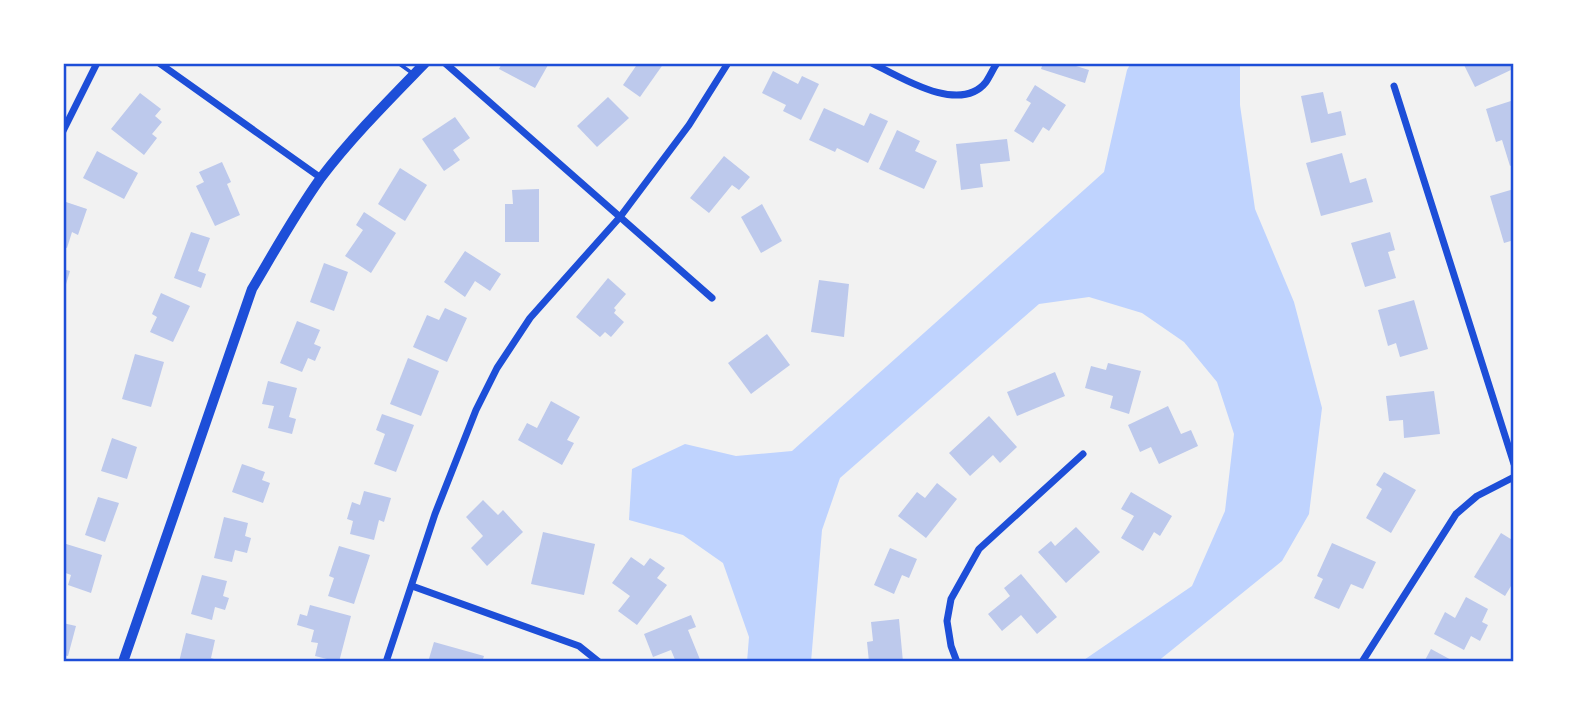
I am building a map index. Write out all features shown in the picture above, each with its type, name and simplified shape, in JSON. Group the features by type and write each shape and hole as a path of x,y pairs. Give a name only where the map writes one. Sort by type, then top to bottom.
{"street":[{"path":"63,131 97,63"},
{"path":"159,63 321,178"},
{"path":"123,662 252,289 279,241 321,178 376,114 425,63"},
{"path":"445,63 712,298"},
{"path":"386,662 435,514 476,410 497,368 530,318 620,216 689,125 728,63"},
{"path":"872,63 935,93 963,95 985,84 997,63"},
{"path":"1394,86 1514,464"},
{"path":"957,662 947,621 951,599 979,550 1083,454"},
{"path":"1362,662 1456,514 1477,496 1514,477"},
{"path":"412,586 579,646 599,662"}],"lane":[{"path":"398,63 414,74"}],"water":[{"path":"1131,63 1240,63 1240,105 1255,209 1294,302 1322,408 1309,514 1282,561 1157,662 1081,662 1192,586 1225,511 1234,434 1217,382 1184,342 1142,313 1089,297 1039,304 840,478 822,530 811,662 747,662 749,637 723,563 683,535 629,520 632,469 685,444 736,456 792,451 1104,172 1127,70"}],"building":[{"path":"502,63 548,65 535,88 499,69"},
{"path":"638,63 664,63 640,97 623,85"},
{"path":"1043,63 1077,63 1076,66 1089,70 1085,83 1041,69"},
{"path":"1463,63 1510,63 1513,69 1475,87"},
{"path":"773,71 798,84 802,76 819,84 801,120 783,111 786,105 762,93"},
{"path":"1035,85 1066,105 1049,131 1043,127 1033,143 1014,131 1031,103 1026,100"},
{"path":"1323,92 1328,114 1341,111 1346,135 1311,143 1301,96"},
{"path":"140,93 161,109 155,116 162,122 152,134 157,138 144,155 111,129"},
{"path":"608,97 629,118 597,147 577,126"},
{"path":"1514,100 1514,164 1510,166 1502,140 1496,142 1486,109"},
{"path":"824,108 864,126 870,113 888,121 868,163 837,148 835,152 809,140"},
{"path":"455,117 470,138 453,150 460,160 444,171 422,139"},
{"path":"897,130 920,141 915,151 937,161 924,189 879,169"},
{"path":"1007,139 1010,161 980,164 983,187 961,190 956,144"},
{"path":"97,151 138,173 124,199 83,178"},
{"path":"1342,153 1350,183 1366,178 1373,202 1321,216 1306,163"},
{"path":"724,156 750,177 739,190 732,185 709,213 690,198"},
{"path":"222,162 231,182 227,184 240,215 215,226 196,186 204,182 199,172"},
{"path":"400,168 427,185 405,221 378,204"},
{"path":"539,189 539,242 505,242 505,204 513,204 512,190"},
{"path":"1514,189 1514,240 1504,243 1490,196"},
{"path":"66,202 87,209 78,235 72,232 67,248 63,247 63,210"},
{"path":"762,204 782,241 761,253 741,217"},
{"path":"364,212 396,233 371,273 345,256 363,230 356,225"},
{"path":"191,232 210,238 198,271 206,274 201,288 174,278"},
{"path":"1390,232 1395,250 1388,252 1396,278 1365,287 1351,243"},
{"path":"465,251 501,274 490,291 475,281 465,297 444,282"},
{"path":"324,263 348,272 334,311 310,302"},
{"path":"63,269 70,271 64,291 63,291"},
{"path":"608,278 626,294 614,308 614,313 624,322 611,337 605,332 600,337 576,317"},
{"path":"819,280 849,284 844,337 811,332"},
{"path":"161,293 190,306 173,342 150,332 157,317 152,314"},
{"path":"1414,300 1428,349 1400,357 1396,343 1388,346 1378,310"},
{"path":"445,308 467,318 447,362 413,347 427,315 439,320"},
{"path":"297,321 320,330 314,344 321,347 315,361 308,358 302,372 280,363"},
{"path":"767,334 790,365 751,394 728,363"},
{"path":"135,354 164,362 151,407 122,399"},
{"path":"408,358 439,371 421,416 390,404"},
{"path":"1108,363 1141,371 1129,414 1110,408 1113,396 1085,388 1091,366 1106,370"},
{"path":"1055,372 1065,396 1017,416 1007,392"},
{"path":"268,381 297,388 289,417 296,419 292,434 268,428 274,406 262,404"},
{"path":"1434,391 1440,434 1404,438 1403,420 1389,421 1386,396"},
{"path":"551,401 580,417 567,440 574,443 562,465 518,440 527,423 537,428"},
{"path":"1168,406 1181,434 1191,430 1198,446 1159,464 1151,447 1140,452 1128,425"},
{"path":"382,414 414,425 396,472 374,464 385,434 376,430"},
{"path":"989,416 1017,447 1000,463 993,455 970,476 949,453"},
{"path":"112,438 137,447 127,479 101,471"},
{"path":"242,464 265,472 262,480 270,483 263,503 232,492"},
{"path":"1384,472 1416,490 1391,533 1366,518 1382,489 1376,485"},
{"path":"937,483 957,499 926,538 898,516 917,492 925,498"},
{"path":"364,491 391,498 384,522 379,520 374,540 350,534 353,521 347,519 352,502 360,505"},
{"path":"1131,492 1172,516 1160,536 1154,532 1143,551 1121,538 1134,516 1121,509"},
{"path":"98,497 119,503 105,542 85,535"},
{"path":"483,500 498,515 503,510 523,532 487,566 471,548 483,536 466,517"},
{"path":"224,517 248,523 245,536 251,538 247,553 235,550 232,562 214,558"},
{"path":"1076,527 1100,552 1066,583 1038,552 1051,541 1055,546"},
{"path":"543,532 595,544 584,595 531,584"},
{"path":"1501,533 1514,541 1514,581 1505,596 1474,577"},
{"path":"63,543 102,555 91,593 68,585 71,575 63,572"},
{"path":"1332,543 1376,562 1363,589 1351,584 1339,609 1314,598 1323,579 1317,576"},
{"path":"339,546 370,555 354,604 328,596 334,578 329,576"},
{"path":"890,548 917,559 909,578 902,575 894,594 874,585"},
{"path":"631,557 644,566 650,558 665,568 657,578 667,585 637,625 618,611 630,596 612,583"},
{"path":"1021,574 1057,617 1037,634 1021,615 1002,631 988,614 1010,596 1004,588"},
{"path":"202,575 227,581 223,596 229,598 225,610 215,607 212,620 191,614"},
{"path":"1466,597 1488,609 1482,622 1488,625 1480,641 1471,636 1464,650 1434,634 1445,612 1455,618"},
{"path":"310,605 351,616 339,662 315,656 318,643 311,642 314,630 297,625 300,614 307,616"},
{"path":"691,615 696,627 688,630 701,662 676,662 671,650 653,657 644,634"},
{"path":"899,619 903,662 869,662 867,642 873,641 871,622"},
{"path":"63,623 76,626 68,656 63,655"},
{"path":"186,633 215,640 211,658 214,659 213,662 179,662"},
{"path":"434,642 484,656 482,662 428,662"},
{"path":"1431,649 1455,662 1424,662"}]}
